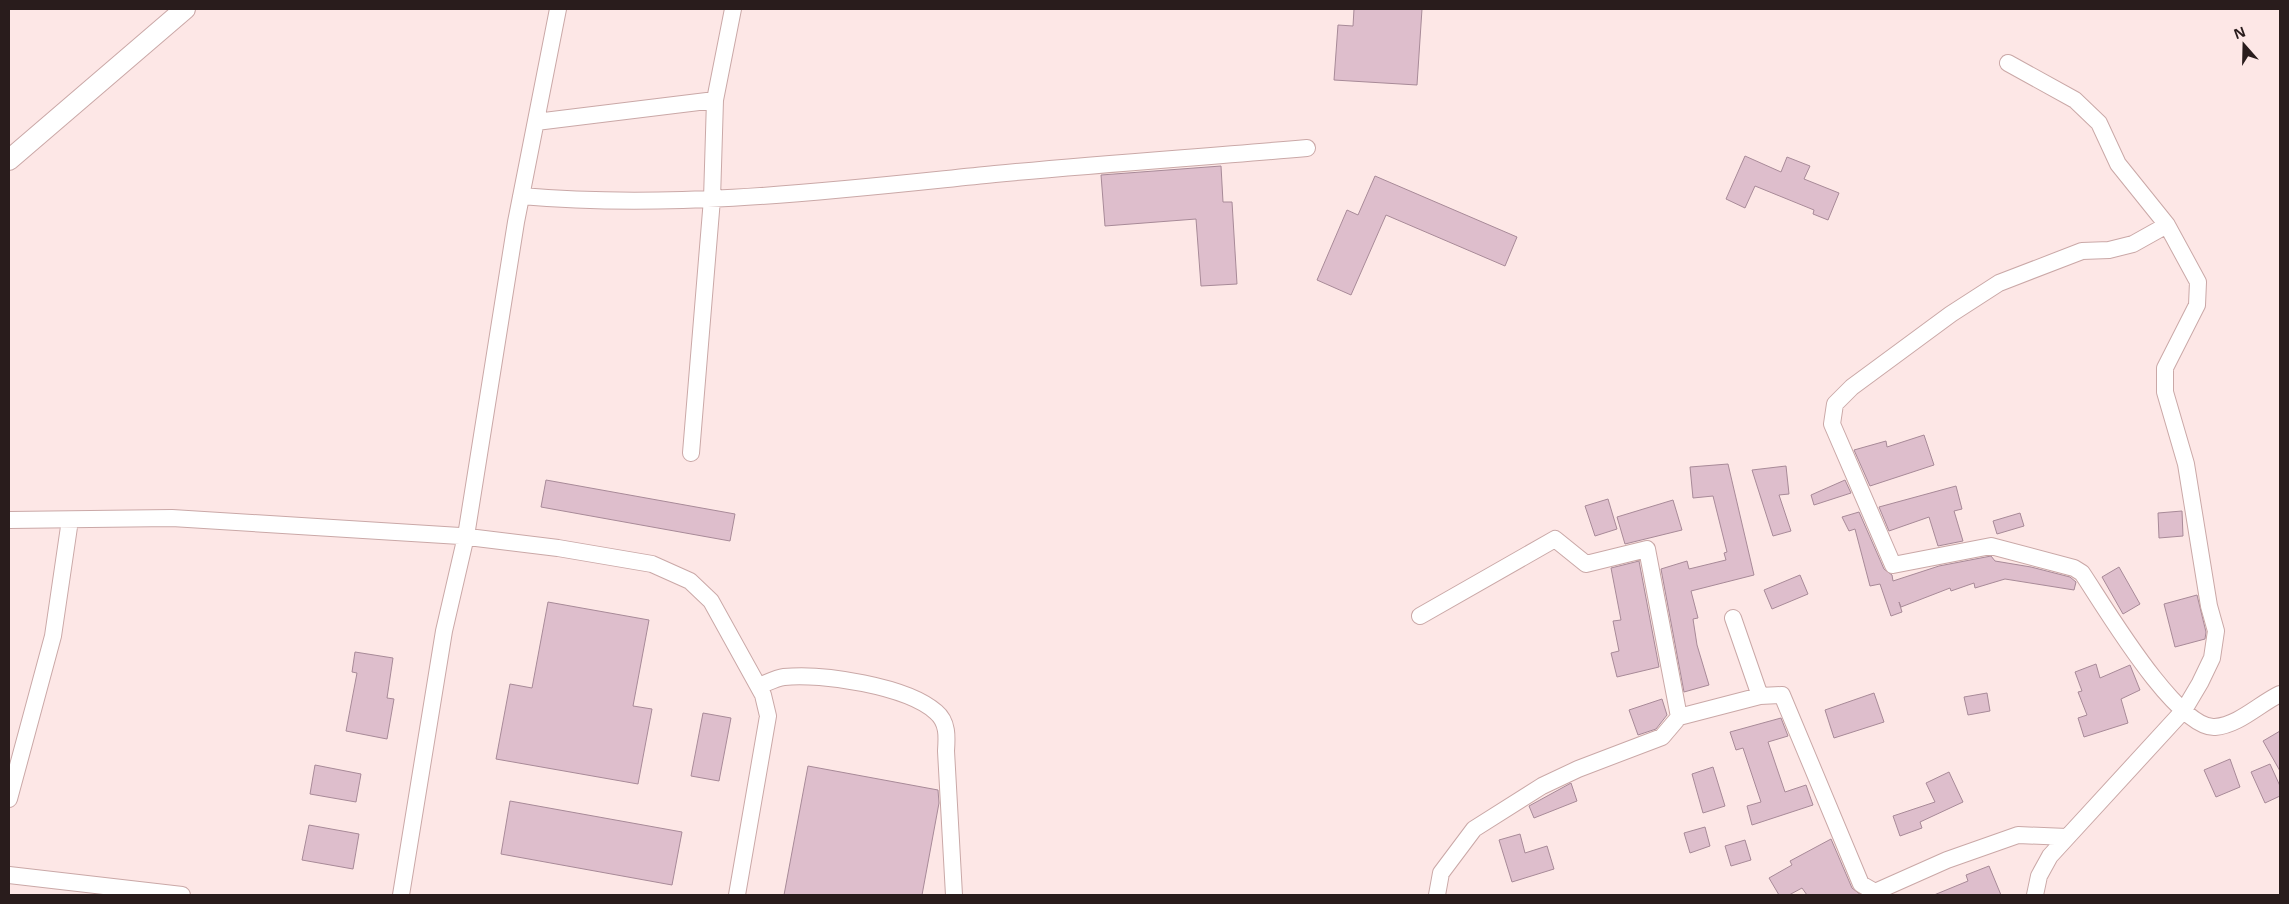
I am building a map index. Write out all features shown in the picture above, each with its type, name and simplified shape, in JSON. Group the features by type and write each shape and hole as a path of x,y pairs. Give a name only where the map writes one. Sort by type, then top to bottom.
{"street":[{"path":"9,160 184,9"},
{"path":"401,895 444,631 466,536 521,196 558,9"},
{"path":"691,453 712,199 715,100 733,9"},
{"path":"2008,63 2075,100 2099,123 2118,164 2167,225 2198,282 2197,305 2165,368 2165,392 2186,464 2209,606 2216,631 2212,658 2184,710 2050,856 2039,876 2035,895"},
{"path":"536,122 615,114 715,100"},
{"path":"521,196 580,201 712,199 854,190 996,174 1307,148"},
{"path":"2167,225 2133,244 2109,250 2082,251 1999,283 1951,314 1852,387 1835,404 1832,424 1893,565 1991,546 2074,568 2082,573 2149,673 2184,710 2203,724 2214,727 2229,724 2280,694"},
{"path":"9,520 191,519 466,536 558,548 652,564 690,581 711,600 759,686 768,716 737,895"},
{"path":"9,799 52,636 70,520"},
{"path":"1420,616 1555,539 1586,564 1647,549 1678,717"},
{"path":"1733,618 1760,696"},
{"path":"759,686 782,677 826,677 902,692 937,712 948,731 946,751 954,895"},
{"path":"1437,895 1441,873 1474,829 1542,786 1578,769 1662,737 1678,717 1760,696 1782,695 1862,884 1874,894 1947,860 2018,835 2067,837"},
{"path":"9,875 182,895"}],"building":[{"path":"1354,9 1422,9 1417,85 1334,80 1338,25 1353,26"},
{"path":"1745,156 1781,172 1787,157 1810,166 1804,179 1839,193 1828,220 1813,214 1814,210 1755,186 1745,208 1726,199"},
{"path":"1221,166 1223,202 1232,202 1237,284 1201,286 1196,219 1105,226 1101,175"},
{"path":"1375,176 1517,237 1505,266 1386,215 1351,295 1317,280 1347,210 1358,215"},
{"path":"1924,435 1934,465 1870,486 1854,450 1886,441 1887,447"},
{"path":"1728,464 1754,575 1691,591 1698,618 1693,619 1697,645 1709,685 1684,692 1661,569 1687,561 1689,569 1726,560 1724,553 1727,552 1713,496 1693,498 1690,467"},
{"path":"1786,466 1789,494 1779,495 1791,531 1773,536 1752,470"},
{"path":"546,480 735,514 730,541 541,507"},
{"path":"1845,480 1851,493 1814,505 1811,495"},
{"path":"1956,486 1962,509 1954,511 1963,541 1938,546 1929,517 1889,531 1879,507"},
{"path":"1608,499 1617,529 1595,536 1585,506"},
{"path":"1673,500 1682,530 1625,544 1617,517"},
{"path":"2182,511 2183,536 2159,538 2158,513"},
{"path":"1859,512 1884,569 1892,575 1893,581 1939,566 1991,556 1995,561 2031,567 2070,577 2076,582 2074,590 2005,579 1975,588 1974,583 1951,591 1950,588 1901,607 1899,602 1902,612 1891,616 1880,584 1870,586 1855,529 1849,531 1842,517"},
{"path":"2020,513 2024,526 1997,534 1993,521"},
{"path":"1639,561 1659,667 1617,677 1611,653 1619,651 1613,621 1621,620 1611,568"},
{"path":"2119,567 2140,604 2123,614 2102,577"},
{"path":"1800,575 1808,594 1772,609 1764,590"},
{"path":"2197,595 2206,632 2205,639 2175,647 2164,604"},
{"path":"548,602 649,620 633,706 652,709 638,784 496,759 510,684 532,688"},
{"path":"355,652 393,658 387,698 394,699 387,739 346,731 357,673 352,672"},
{"path":"2096,664 2100,678 2130,665 2140,690 2121,699 2128,723 2084,737 2078,718 2087,715 2078,692 2082,691 2075,672"},
{"path":"1874,693 1884,722 1834,738 1825,710"},
{"path":"1987,693 1990,711 1968,715 1964,697"},
{"path":"1662,699 1667,715 1656,729 1638,735 1629,710"},
{"path":"703,713 731,718 719,781 691,776"},
{"path":"1781,718 1788,736 1768,742 1785,792 1806,785 1813,805 1752,825 1747,806 1761,802 1743,748 1736,750 1730,732"},
{"path":"2280,731 2280,771 2263,741"},
{"path":"2230,759 2240,787 2216,797 2204,770"},
{"path":"2270,764 2280,786 2280,796 2265,803 2251,772"},
{"path":"315,765 361,774 356,802 310,794"},
{"path":"808,766 938,790 939,803 922,895 784,895"},
{"path":"1713,767 1725,806 1703,813 1692,774"},
{"path":"1949,772 1963,802 1920,822 1922,828 1900,836 1893,816 1935,802 1926,783"},
{"path":"1571,783 1577,801 1534,818 1529,806"},
{"path":"510,801 682,832 672,885 501,854"},
{"path":"309,825 359,834 353,869 302,860"},
{"path":"1705,827 1710,846 1690,853 1684,833"},
{"path":"1520,834 1525,853 1547,846 1554,869 1512,882 1499,840"},
{"path":"1831,839 1852,888 1861,895 1807,895 1802,888 1789,895 1779,895 1769,878 1792,865 1790,861"},
{"path":"1745,840 1751,860 1731,866 1725,846"},
{"path":"1989,866 2001,895 1934,895 1968,881 1966,875"}]}
